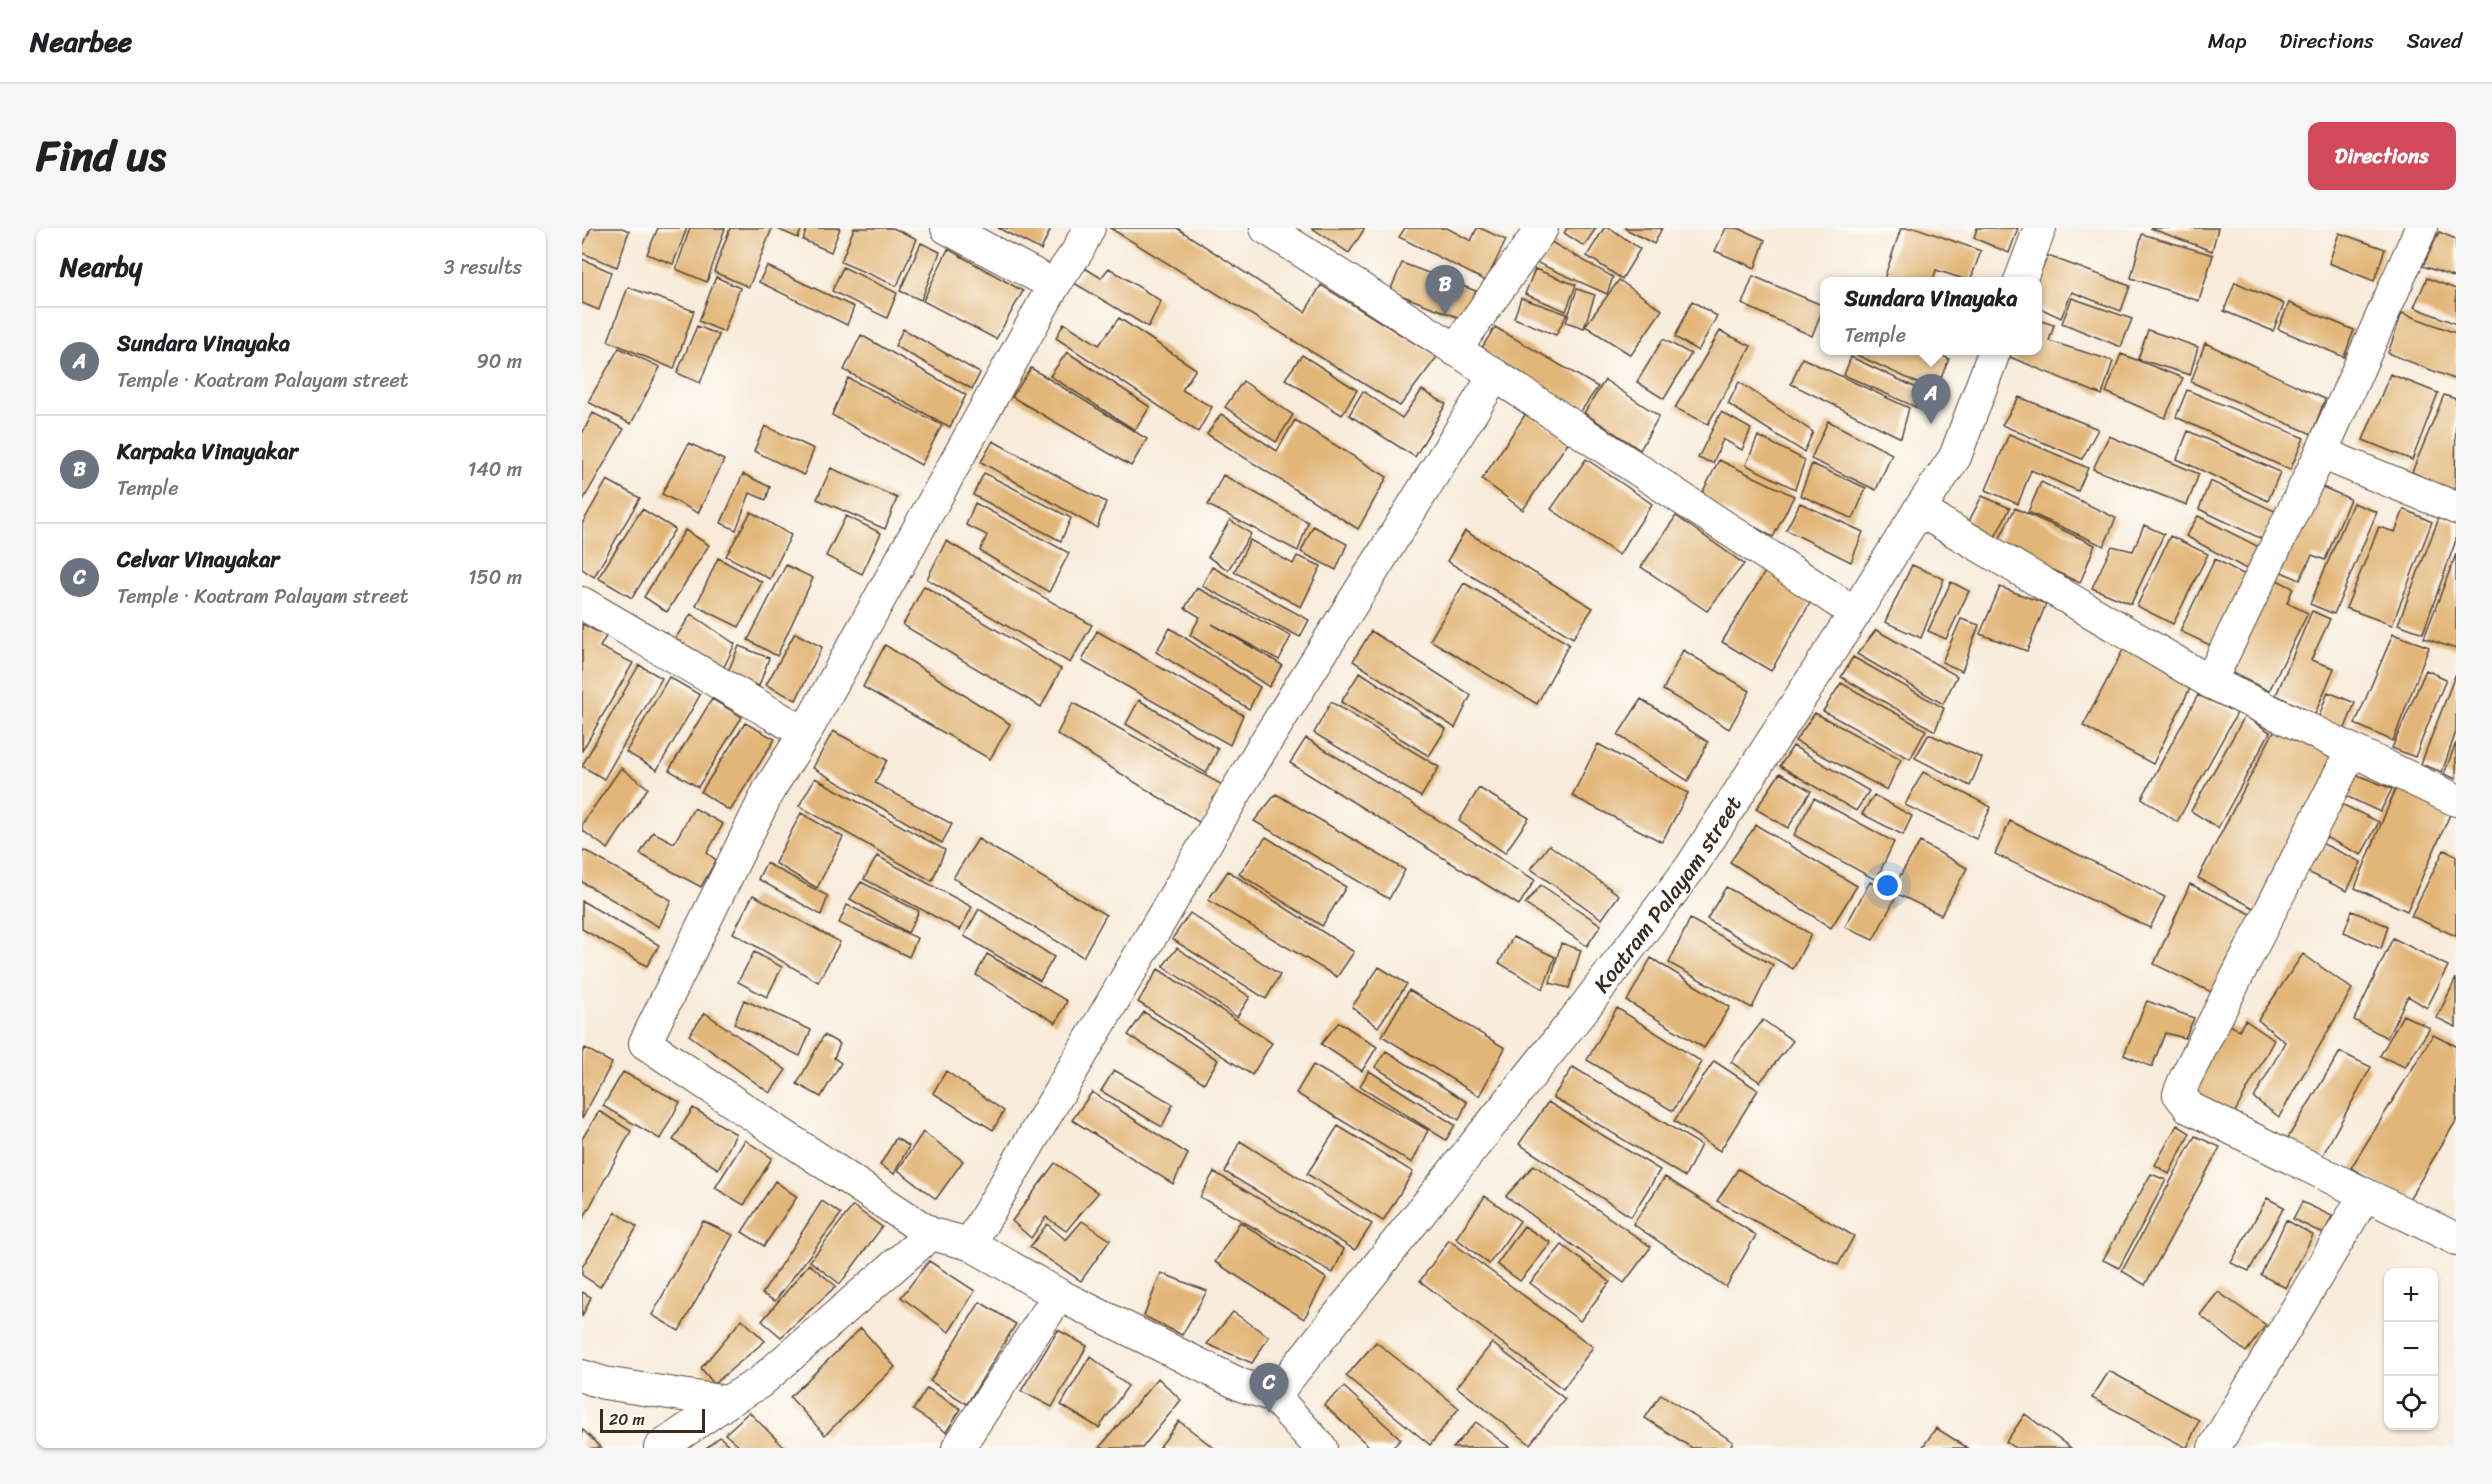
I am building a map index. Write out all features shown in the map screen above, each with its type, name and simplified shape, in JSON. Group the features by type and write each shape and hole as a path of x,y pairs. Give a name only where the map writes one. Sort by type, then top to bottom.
{"street":[{"path":"947,228 1054,285"},
{"path":"1089,228 1077,252 1054,285 805,733 770,788 645,1043 931,1234 970,1244 1059,1295 1241,1385 1274,1396 1321,1448"},
{"path":"1266,228 1495,375 1855,613"},
{"path":"1455,350 1542,228"},
{"path":"2022,277 2040,228"},
{"path":"2210,682 2321,453 2421,228"},
{"name":"Koatram Palayam street","path":"1274,1396 1584,1008 1691,867 1955,457 1993,355"},
{"path":"970,1244 1260,751 1495,375"},
{"path":"2321,453 2456,508"},
{"path":"1919,510 2210,682 2456,800"},
{"path":"582,603 805,733"},
{"path":"2352,750 2184,1079 2179,1094 2190,1107 2456,1239"},
{"path":"2214,1448 2365,1195"},
{"path":"660,1448 692,1435 728,1401 759,1383 931,1234"},
{"path":"957,1448 1059,1295"},
{"path":"582,1376 604,1383 728,1401"}],"building":[{"path":"591,228 622,228 629,231 617,267 582,253"},
{"path":"658,228 687,228 673,264 647,254"},
{"path":"690,228 725,228 707,282 676,269"},
{"path":"730,228 772,228 749,287 714,272"},
{"path":"775,228 802,228 798,238"},
{"path":"807,228 840,228 831,252 803,240"},
{"path":"854,228 893,228 917,239 897,286 841,262"},
{"path":"998,228 1051,228 1041,250"},
{"path":"1110,228 1177,228 1305,312 1321,285 1437,357 1400,406"},
{"path":"1312,228 1365,228 1349,253"},
{"path":"1405,228 1447,228 1471,241 1477,228 1480,228 1506,240 1486,281 1399,237"},
{"path":"1567,228 1596,228 1584,246 1564,233"},
{"path":"1604,228 1610,228 1640,249 1622,279 1587,256"},
{"path":"1624,228 1662,228 1654,244"},
{"path":"1726,228 1738,228 1765,240 1755,268 1715,251"},
{"path":"1901,228 1917,228 1981,251 1971,277 1958,277 1936,270 1934,277 1885,277"},
{"path":"1977,228 2018,228 2009,253 1974,238"},
{"path":"2150,228 2218,228 2212,251"},
{"path":"2439,232 2456,239 2456,278 2423,266"},
{"path":"2339,233 2385,249 2374,281 2329,263"},
{"path":"2142,234 2213,255 2199,301 2131,278"},
{"path":"1544,238 1613,277 1607,294 1533,261"},
{"path":"921,243 940,252 921,300 900,291"},
{"path":"948,249 1023,291 996,339 923,301"},
{"path":"2048,256 2130,286 2121,311 2072,292 2061,318 2042,309 2042,277 2038,277"},
{"path":"582,259 611,272 599,310 582,303"},
{"path":"1402,263 1476,291 1465,320 1390,291"},
{"path":"767,266 854,307 847,325 759,282"},
{"path":"843,267 897,293 887,318 832,291"},
{"path":"1085,268 1101,278 1109,268 1161,301 1148,327 1074,283"},
{"path":"1535,269 1576,285 1566,311 1525,294"},
{"path":"1753,276 1820,304 1820,316 1812,336 1742,304"},
{"path":"716,277 740,288 724,332 699,321"},
{"path":"2427,278 2456,289 2456,324 2414,307"},
{"path":"1619,280 1662,310 1631,355 1585,326"},
{"path":"2235,282 2284,304 2273,331 2224,311"},
{"path":"628,287 694,311 674,369 608,341"},
{"path":"1577,289 1595,295 1584,328 1566,322"},
{"path":"1521,298 1567,314 1556,335 1514,318"},
{"path":"2072,298 2132,319 2121,347 2062,323"},
{"path":"1692,301 1717,316 1698,351 1675,337"},
{"path":"2289,303 2354,330 2344,357 2278,329"},
{"path":"2402,313 2456,333 2456,380 2388,353"},
{"path":"1119,318 1196,369 1182,390 1212,407 1198,432 1056,338 1064,323 1099,345"},
{"path":"2042,321 2054,325 2049,341 2113,361 2102,395 2010,357 2011,355 2042,355"},
{"path":"697,326 719,335 700,383 677,373"},
{"path":"1495,327 1598,387 1579,414 1481,349"},
{"path":"903,329 980,373 972,389 895,346"},
{"path":"2148,330 2198,347 2190,375 2138,359"},
{"path":"1720,331 1751,346 1708,424 1675,408"},
{"path":"861,335 966,395 950,427 844,370"},
{"path":"1663,339 1691,354 1664,399 1637,382"},
{"path":"2205,343 2325,399 2312,434 2191,382"},
{"path":"619,348 660,367 631,424 588,402"},
{"path":"1067,352 1150,407 1135,430 1050,376"},
{"path":"2121,354 2183,378 2165,418 2106,392"},
{"path":"1302,355 1357,390 1342,415 1285,379"},
{"path":"1857,355 1941,355 1949,359 1935,391"},
{"path":"1851,357 1925,392 1920,409 1844,375"},
{"path":"1802,358 1909,408 1901,438 1791,384"},
{"path":"1031,368 1147,439 1131,466 1012,397"},
{"path":"2390,374 2438,393 2412,460 2363,440"},
{"path":"848,378 942,425 921,465 832,415"},
{"path":"1605,380 1659,416 1640,450 1584,413"},
{"path":"1243,381 1293,415 1276,442 1225,407"},
{"path":"1739,382 1813,432 1804,452 1728,404"},
{"path":"1422,390 1446,404 1415,457 1349,415 1363,391 1402,418"},
{"path":"2187,390 2304,438 2290,470 2176,417"},
{"path":"2444,395 2456,399 2455,492 2412,472"},
{"path":"2019,397 2098,429 2082,459 2002,425"},
{"path":"1527,412 1569,441 1523,510 1482,479"},
{"path":"1721,412 1751,429 1742,450 1723,439 1713,463 1698,458"},
{"path":"593,413 624,429 582,502 582,434"},
{"path":"1221,414 1277,451 1295,420 1387,477 1358,529 1207,434"},
{"path":"1828,421 1892,454 1876,490 1811,459"},
{"path":"765,426 814,449 804,475 754,451"},
{"path":"2188,431 2280,472 2268,501 2177,459"},
{"path":"2009,434 2088,468 2078,491 2031,470 2018,504 1986,490"},
{"path":"1758,436 1805,460 1795,489 1746,465"},
{"path":"2109,436 2199,474 2187,505 2093,469"},
{"path":"993,441 1106,502 1097,528 981,462"},
{"path":"689,443 724,460 698,513 662,494"},
{"path":"1586,459 1652,504 1619,555 1551,509"},
{"path":"1719,460 1794,496 1773,537 1700,497"},
{"path":"1812,464 1866,488 1853,519 1800,495"},
{"path":"831,468 897,498 885,529 817,499"},
{"path":"984,473 1071,518 1061,541 973,495"},
{"path":"743,474 770,487 766,500 750,493 736,530 721,523"},
{"path":"1223,475 1308,522 1298,551 1208,505"},
{"path":"607,480 640,498 594,577 582,569 582,524"},
{"path":"2210,481 2279,513 2266,541 2199,509"},
{"path":"2041,482 2116,518 2104,546 2028,512"},
{"path":"2318,485 2350,499 2325,560 2312,555 2300,580 2277,570"},
{"path":"1982,496 2010,508 1991,545 1965,529"},
{"path":"975,503 1069,553 1049,592 980,551 987,535 966,525"},
{"path":"1800,503 1863,532 1851,562 1786,530"},
{"path":"2353,503 2377,512 2334,614 2310,604"},
{"path":"2015,508 2095,545 2080,583 1997,544"},
{"path":"642,509 675,529 632,598 598,578"},
{"path":"2404,509 2432,522 2392,625 2346,608 2379,527 2395,532"},
{"path":"751,512 791,535 770,579 726,556"},
{"path":"846,516 881,533 862,574 826,556"},
{"path":"1676,516 1744,564 1707,611 1641,567"},
{"path":"2198,516 2261,548 2250,571 2186,536"},
{"path":"2439,518 2456,523 2456,540 2423,633 2398,624"},
{"path":"1230,520 1251,534 1228,570 1208,557"},
{"path":"2144,525 2164,534 2131,604 2092,588 2112,546 2133,551"},
{"path":"1313,526 1347,544 1336,570 1301,552"},
{"path":"685,530 709,545 667,612 644,597"},
{"path":"1465,531 1593,608 1573,638 1447,561"},
{"path":"2170,536 2208,554 2173,624 2137,606"},
{"path":"1250,540 1293,564 1297,556 1321,566 1301,607 1234,572"},
{"path":"946,541 1092,625 1070,663 927,579"},
{"path":"2456,554 2456,649 2424,638"},
{"path":"718,558 762,582 739,627 696,606"},
{"path":"2215,559 2247,576 2212,646 2180,631"},
{"path":"786,565 813,578 777,656 748,640"},
{"path":"1912,565 1944,579 1921,638 1885,622"},
{"path":"1212,567 1309,620 1300,637 1202,586"},
{"path":"1766,570 1810,603 1771,671 1722,642"},
{"path":"2269,576 2293,588 2287,603 2308,613 2269,691 2222,668"},
{"path":"1951,582 1969,591 1946,639 1928,631"},
{"path":"1464,583 1569,644 1537,704 1430,640"},
{"path":"924,586 1061,669 1041,707 903,625"},
{"path":"2000,587 2046,604 2027,651 1980,634"},
{"path":"1197,588 1291,636 1279,660 1212,624 1282,665 1269,687 1190,635 1200,617 1185,608"},
{"path":"2312,611 2330,619 2311,660 2334,668 2315,714 2276,695"},
{"path":"691,614 735,644 723,669 675,639"},
{"path":"1961,619 1979,625 1962,671 1942,662"},
{"path":"582,624 606,636 600,647 633,663 582,751"},
{"path":"1170,628 1260,687 1249,709 1156,652"},
{"path":"1876,630 1957,676 1943,704 1857,654"},
{"path":"1097,631 1243,715 1230,745 1082,661"},
{"path":"1371,631 1471,695 1455,728 1353,661"},
{"path":"795,633 822,647 796,700 766,685"},
{"path":"2393,634 2429,647 2393,741 2355,724"},
{"path":"885,645 1010,724 990,759 863,687"},
{"path":"739,646 769,658 759,686 727,674"},
{"path":"2125,646 2193,682 2153,764 2083,726"},
{"path":"1683,650 1750,691 1729,729 1663,690"},
{"path":"1853,657 1944,708 1935,731 1841,677"},
{"path":"639,665 662,678 604,779 582,766"},
{"path":"2426,670 2446,679 2415,757 2392,748"},
{"path":"1360,672 1446,729 1429,756 1341,702"},
{"path":"2456,673 2456,732 2442,772 2421,764"},
{"path":"669,677 700,695 657,770 626,752"},
{"path":"1841,683 1926,730 1910,759 1823,711"},
{"path":"2328,692 2355,703 2344,731 2318,719"},
{"path":"2198,695 2237,713 2177,822 2142,798"},
{"path":"712,699 742,717 698,787 669,770"},
{"path":"1641,699 1708,742 1688,781 1618,735"},
{"path":"1139,700 1218,749 1206,773 1126,724"},
{"path":"1331,702 1439,767 1421,797 1314,733"},
{"path":"1073,703 1226,787 1202,824 1057,734"},
{"path":"1815,713 1901,759 1887,790 1795,741"},
{"path":"2245,716 2270,732 2218,828 2191,811"},
{"path":"745,723 775,739 730,811 701,792"},
{"path":"2276,727 2338,755 2261,912 2198,878"},
{"path":"833,731 887,760 875,783 952,824 942,843 813,768"},
{"path":"1929,734 1982,758 1970,786 1915,758"},
{"path":"1306,738 1535,880 1519,905 1290,763"},
{"path":"2456,743 2456,779 2444,774"},
{"path":"1598,744 1688,793 1662,842 1572,796"},
{"path":"1793,746 1869,791 1856,811 1780,766"},
{"path":"621,768 648,788 608,849 582,830 582,824"},
{"path":"2341,768 2392,789 2380,812 2331,789"},
{"path":"1923,772 1991,807 1976,839 1905,805"},
{"path":"1780,773 1811,791 1788,828 1756,809"},
{"path":"815,778 945,850 932,881 799,806"},
{"path":"2397,785 2452,810 2407,911 2355,888"},
{"path":"1479,788 1529,818 1505,853 1459,821"},
{"path":"1276,794 1405,870 1389,899 1254,821"},
{"path":"1874,795 1912,816 1903,835 1862,814"},
{"path":"2327,797 2379,822 2361,855 2311,830"},
{"path":"1814,798 1894,842 1876,880 1794,835"},
{"path":"694,808 723,824 707,853 716,860 701,887 640,854 653,832 674,843"},
{"path":"801,813 843,837 817,888 775,863"},
{"path":"2010,821 2165,897 2150,928 1995,854"},
{"path":"1756,825 1857,886 1831,928 1730,862"},
{"path":"1266,837 1346,887 1322,926 1239,874"},
{"path":"2309,837 2361,862 2347,891 2295,866"},
{"path":"978,839 1106,915 1083,957 953,878"},
{"path":"1920,842 1967,868 1941,915 1891,891"},
{"path":"1549,845 1619,895 1602,919 1531,869"},
{"path":"584,850 671,900 659,927 582,882"},
{"path":"2444,850 2456,856 2456,936 2411,916"},
{"path":"877,856 972,907 960,930 864,879"},
{"path":"766,863 828,896 821,915 758,879"},
{"path":"1228,871 1354,952 1337,977 1208,900"},
{"path":"861,882 919,911 908,933 850,899"},
{"path":"1870,882 1896,897 1873,940 1845,927"},
{"path":"2190,884 2251,914 2217,995 2154,964"},
{"path":"1541,885 1601,925 1587,946 1525,904"},
{"path":"1726,887 1811,934 1793,969 1707,919"},
{"path":"753,895 840,942 818,982 733,933"},
{"path":"582,901 659,945 647,966 582,929"},
{"path":"847,905 917,938 909,957 839,923"},
{"path":"979,909 1054,957 1040,981 964,936"},
{"path":"2352,911 2388,926 2381,949 2344,932"},
{"path":"1190,913 1280,975 1266,999 1172,939"},
{"path":"1690,919 1773,965 1752,1008 1669,963"},
{"path":"1513,937 1555,957 1543,989 1499,963"},
{"path":"2393,938 2448,966 2427,1008 2408,996 2387,1038 2354,1020"},
{"path":"1561,943 1581,950 1569,988 1550,983"},
{"path":"1177,948 1250,997 1237,1017 1163,966"},
{"path":"754,952 782,967 767,997 738,982"},
{"path":"987,954 1067,1001 1056,1023 976,975"},
{"path":"2303,954 2352,989 2279,1117 2254,1098 2285,1042 2258,1020"},
{"path":"1651,958 1730,1007 1704,1048 1627,1001"},
{"path":"1379,967 1407,984 1378,1027 1352,1007"},
{"path":"1158,969 1272,1043 1252,1075 1138,1002"},
{"path":"2456,978 2456,1027 2437,1018"},
{"path":"1409,990 1505,1048 1479,1096 1382,1036"},
{"path":"744,1000 811,1030 800,1056 734,1024"},
{"path":"2147,1001 2194,1018 2185,1038 2165,1033 2152,1067 2124,1055"},
{"path":"1617,1008 1702,1062 1673,1111 1587,1060"},
{"path":"1144,1012 1218,1060 1204,1083 1128,1035"},
{"path":"705,1013 786,1070 770,1093 689,1035"},
{"path":"2403,1015 2430,1028 2405,1067 2380,1056"},
{"path":"2218,1019 2239,1030 2245,1020 2274,1040 2230,1121 2177,1092"},
{"path":"1763,1020 1793,1041 1760,1082 1731,1062"},
{"path":"1339,1022 1377,1047 1362,1071 1321,1044"},
{"path":"824,1035 840,1044 834,1058 841,1063 821,1097 797,1084"},
{"path":"2433,1035 2456,1046 2456,1121 2408,1201 2351,1168"},
{"path":"585,1048 612,1063 582,1119 582,1053"},
{"path":"1386,1051 1467,1102 1459,1120 1375,1067"},
{"path":"2340,1052 2371,1067 2315,1169 2281,1149"},
{"path":"1714,1061 1758,1090 1720,1151 1674,1121"},
{"path":"1313,1065 1428,1130 1412,1163 1296,1093"},
{"path":"1573,1067 1701,1145 1685,1177 1553,1097"},
{"path":"1114,1070 1173,1104 1162,1127 1101,1091"},
{"path":"946,1071 1004,1111 993,1130 933,1093"},
{"path":"1369,1071 1455,1125 1446,1140 1360,1086"},
{"path":"623,1072 680,1102 660,1139 603,1106"},
{"path":"1092,1092 1188,1154 1173,1184 1072,1120"},
{"path":"1548,1102 1660,1170 1631,1217 1519,1144"},
{"path":"693,1108 736,1134 718,1169 673,1140"},
{"path":"599,1111 631,1131 582,1221 582,1139"},
{"path":"2177,1125 2190,1133 2169,1174 2155,1165"},
{"path":"1338,1126 1413,1172 1383,1221 1307,1174"},
{"path":"923,1132 963,1161 936,1199 898,1170"},
{"path":"2195,1136 2220,1147 2145,1285 2122,1271"},
{"path":"896,1138 909,1146 894,1174 880,1165"},
{"path":"745,1140 772,1158 744,1205 715,1188"},
{"path":"1240,1141 1372,1224 1355,1250 1225,1172"},
{"path":"1055,1163 1098,1193 1066,1231 1046,1217 1031,1238 1012,1221"},
{"path":"1534,1165 1651,1247 1624,1283 1506,1196"},
{"path":"1738,1169 1854,1236 1838,1265 1717,1201"},
{"path":"1214,1172 1344,1249 1333,1273 1200,1197"},
{"path":"2151,1174 2166,1180 2119,1268 2103,1260"},
{"path":"1665,1177 1756,1235 1726,1287 1633,1224"},
{"path":"775,1181 797,1197 764,1246 742,1232"},
{"path":"1485,1196 1520,1221 1489,1264 1456,1238"},
{"path":"2267,1198 2284,1207 2249,1271 2231,1263"},
{"path":"822,1201 841,1214 775,1301 762,1294"},
{"path":"2302,1202 2332,1216 2324,1234 2293,1219"},
{"path":"853,1206 882,1227 840,1284 810,1261"},
{"path":"616,1212 637,1227 600,1287 582,1275 582,1267"},
{"path":"2286,1220 2313,1235 2286,1288 2261,1275"},
{"path":"703,1221 733,1235 679,1331 652,1315"},
{"path":"1082,1221 1110,1240 1081,1281 1030,1247 1047,1224 1066,1240"},
{"path":"1240,1222 1326,1278 1304,1319 1215,1262"},
{"path":"1524,1226 1551,1243 1520,1281 1497,1264"},
{"path":"1449,1240 1593,1347 1563,1389 1420,1281"},
{"path":"1562,1245 1610,1282 1580,1321 1530,1283"},
{"path":"929,1261 975,1291 949,1332 901,1297"},
{"path":"809,1264 836,1286 781,1337 762,1321"},
{"path":"1161,1273 1207,1291 1182,1335 1144,1316"},
{"path":"582,1292 591,1297 582,1317"},
{"path":"2218,1292 2266,1325 2246,1352 2200,1315"},
{"path":"980,1302 1016,1324 967,1404 930,1381"},
{"path":"1233,1312 1269,1337 1252,1363 1207,1344"},
{"path":"742,1319 765,1341 714,1384 701,1368"},
{"path":"861,1328 895,1367 825,1435 790,1397"},
{"path":"1058,1330 1087,1346 1052,1407 1021,1391"},
{"path":"1376,1342 1459,1408 1430,1445 1346,1376"},
{"path":"1492,1343 1565,1399 1530,1444 1457,1387"},
{"path":"1090,1356 1128,1386 1099,1428 1061,1405"},
{"path":"2109,1371 2199,1420 2187,1448 2092,1398"},
{"path":"1158,1378 1181,1400 1142,1448 1099,1448"},
{"path":"1344,1387 1401,1439 1392,1448 1371,1448 1324,1405"},
{"path":"927,1388 961,1409 946,1432 913,1410"},
{"path":"1661,1394 1733,1442 1729,1448 1692,1448 1645,1418"},
{"path":"749,1412 785,1448 741,1448 725,1434"},
{"path":"2025,1414 2071,1448 2015,1448 2006,1442"},
{"path":"1179,1421 1214,1448 1159,1448"},
{"path":"1476,1422 1510,1448 1453,1448"},
{"path":"1936,1428 1968,1448 1922,1448"},
{"path":"582,1429 601,1448 582,1448"},
{"path":"720,1437 732,1448 706,1448"}],"place":[{"name":"Karpaka Vinayakar","path":"1445,315"},
{"name":"Sundara Vinayaka","path":"1931,424"},
{"name":"Celvar Vinayakar","path":"1269,1413"}]}
